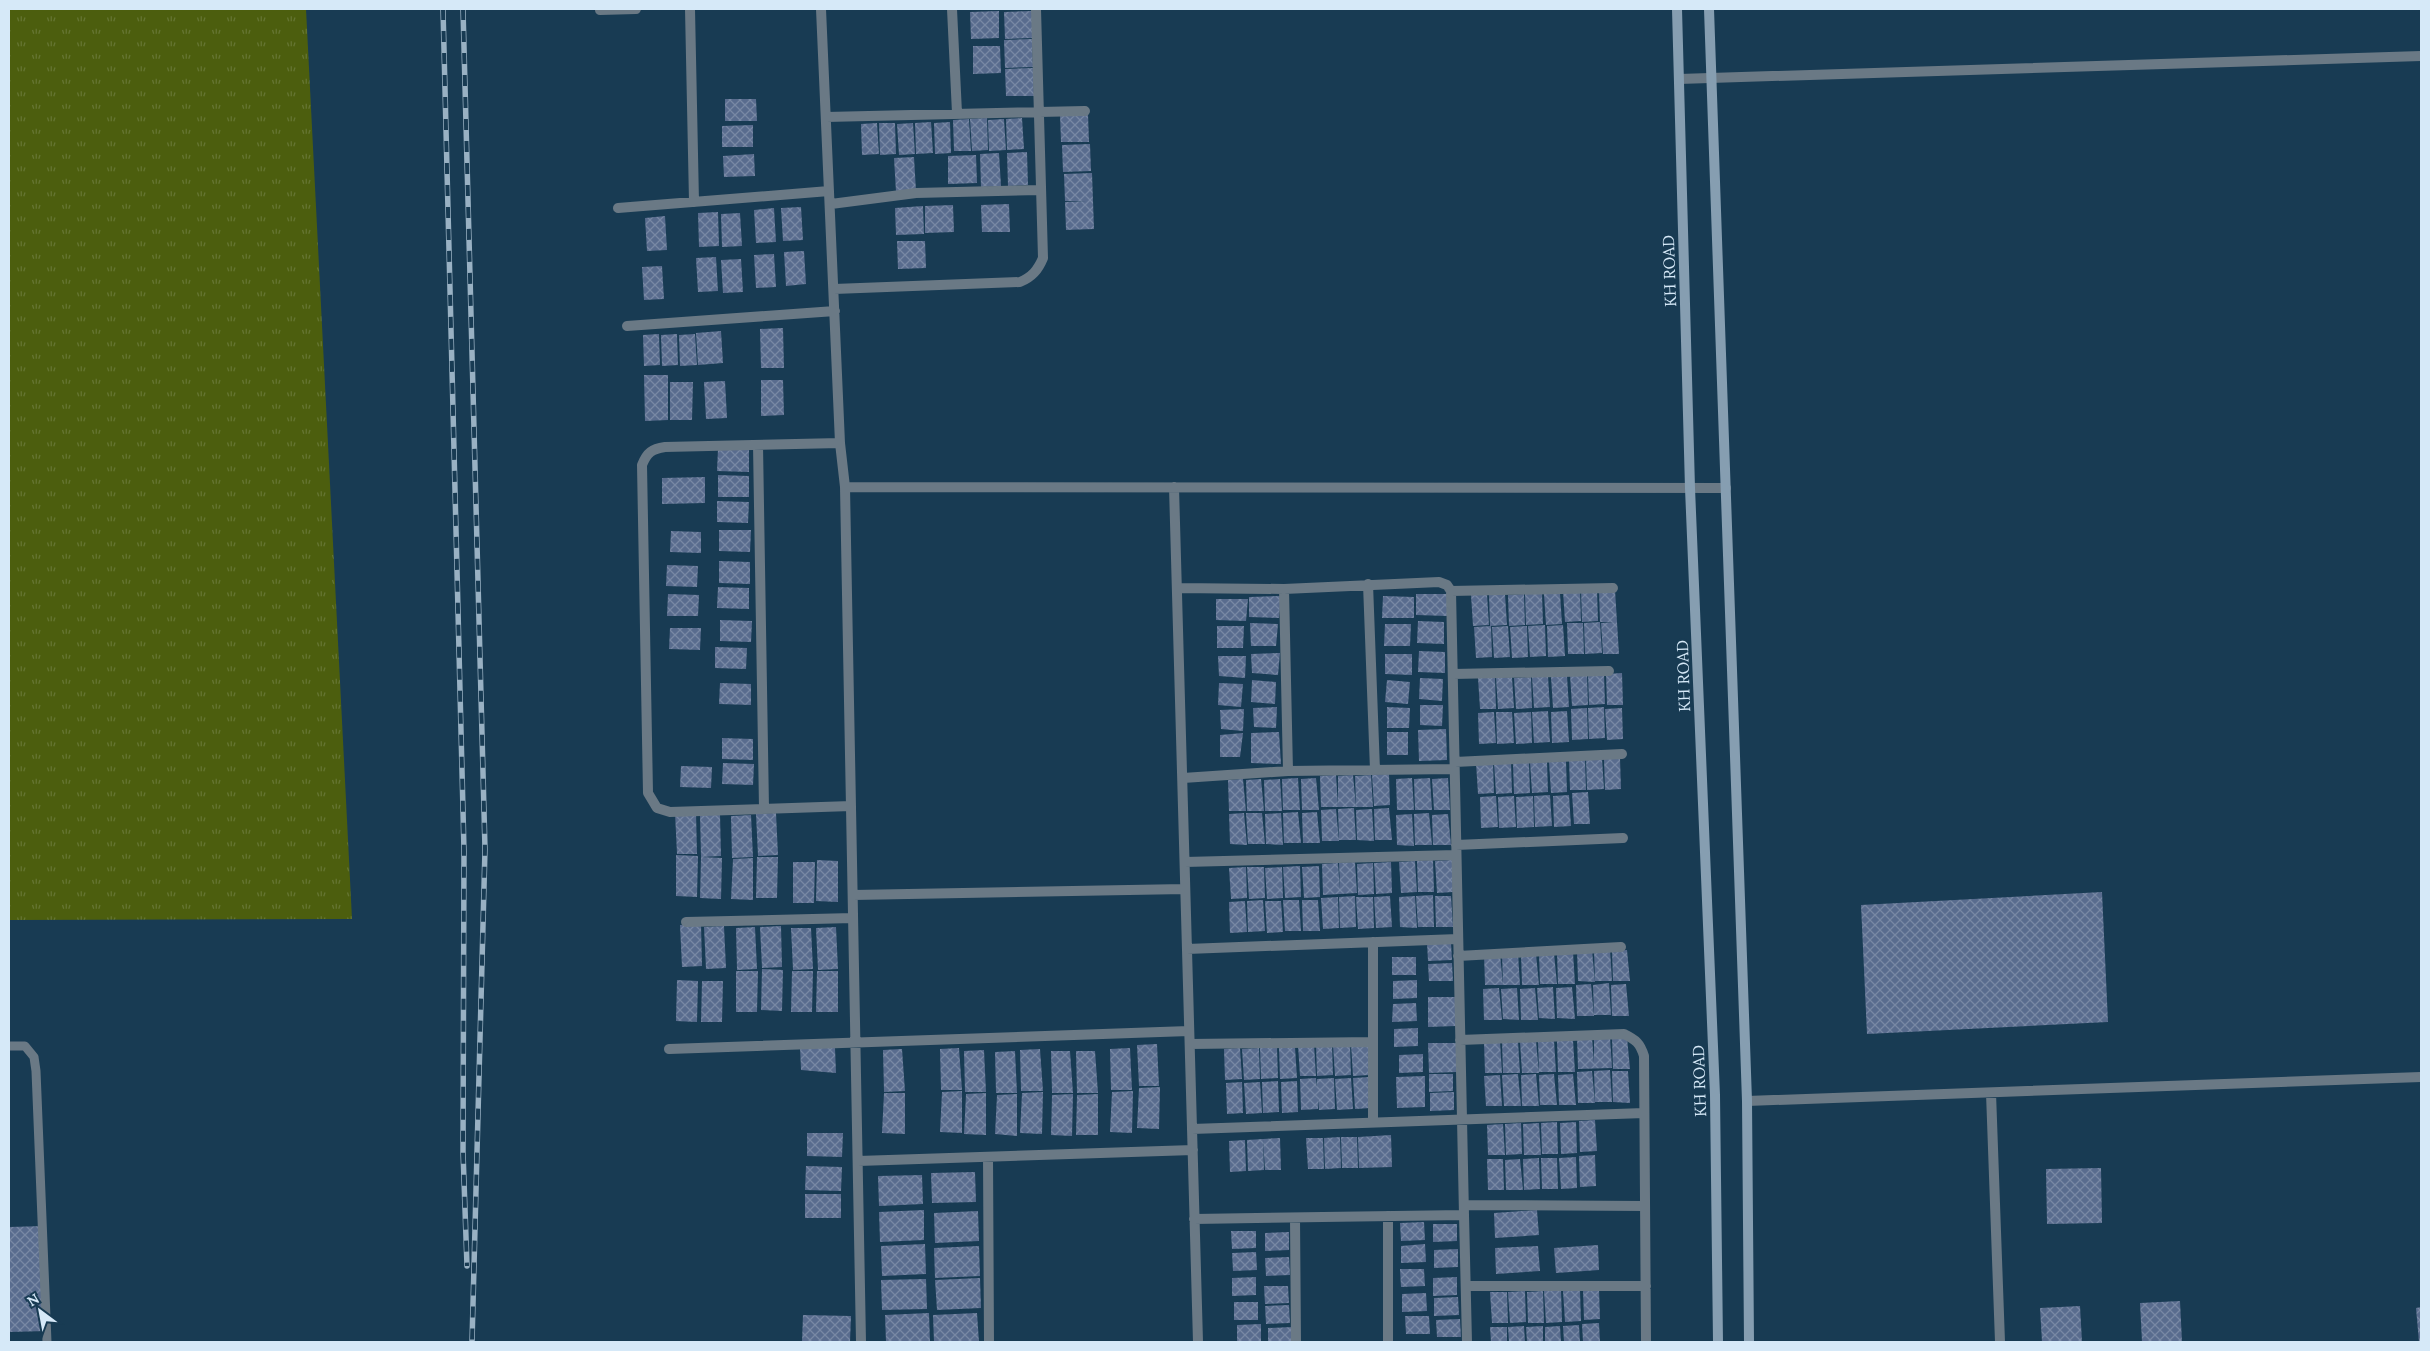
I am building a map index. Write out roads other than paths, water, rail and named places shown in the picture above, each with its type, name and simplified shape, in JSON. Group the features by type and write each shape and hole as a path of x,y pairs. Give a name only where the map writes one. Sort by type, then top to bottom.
{"main road":[{"name":"KH ROAD","path":"1677,9 1690,488 1715,1095 1718,1342"},
{"path":"1709,9 1747,1101 1749,1342"}],"street":[{"path":"600,10 636,9"},
{"path":"690,9 694,202"},
{"path":"821,9 840,443 845,487 861,1342"},
{"path":"952,9 957,113"},
{"path":"834,289 1020,282 1031,277 1039,267 1043,258 1036,9"},
{"path":"1679,79 2421,56"},
{"path":"826,117 1085,111"},
{"path":"831,204 916,193 1040,190"},
{"path":"618,208 829,191"},
{"path":"627,326 835,310"},
{"path":"840,443 659,448 653,449 646,455 642,465 648,793 657,808 670,812 851,806"},
{"path":"758,445 764,808"},
{"path":"845,487 1726,488"},
{"path":"1174,487 1198,1342"},
{"path":"1177,588 1284,588 1439,582 1447,584 1451,591 1468,1342"},
{"path":"1368,584 1375,770"},
{"path":"1284,588 1288,771"},
{"path":"1451,591 1613,588"},
{"path":"1453,674 1609,671"},
{"path":"1183,778 1288,771 1375,770 1622,754"},
{"path":"1185,862 1456,850 1623,838"},
{"path":"852,895 1185,888"},
{"path":"686,922 853,918"},
{"path":"1187,949 1458,939"},
{"path":"1373,942 1373,1123"},
{"path":"1458,956 1621,947"},
{"path":"668,1049 1189,1032"},
{"path":"1460,1040 1624,1034 1637,1040 1644,1056 1646,1342"},
{"path":"1190,1044 1373,1042"},
{"path":"1747,1101 2421,1077"},
{"path":"1990,1093 2000,1342"},
{"path":"1192,1128 1462,1121 1644,1113"},
{"path":"858,1161 1193,1150"},
{"path":"988,1157 989,1342"},
{"path":"1194,1219 1388,1216 1464,1210 1645,1206"},
{"path":"1388,1216 1388,1342"},
{"path":"1295,1218 1296,1342"},
{"path":"1466,1286 1646,1286"}],"lane":[{"path":"9,1046 25,1046 34,1057 36,1071 47,1342"}],"railway":[{"path":"443,9 464,851 463,1152 467,1266"},
{"path":"463,9 485,849 472,1342"}]}
